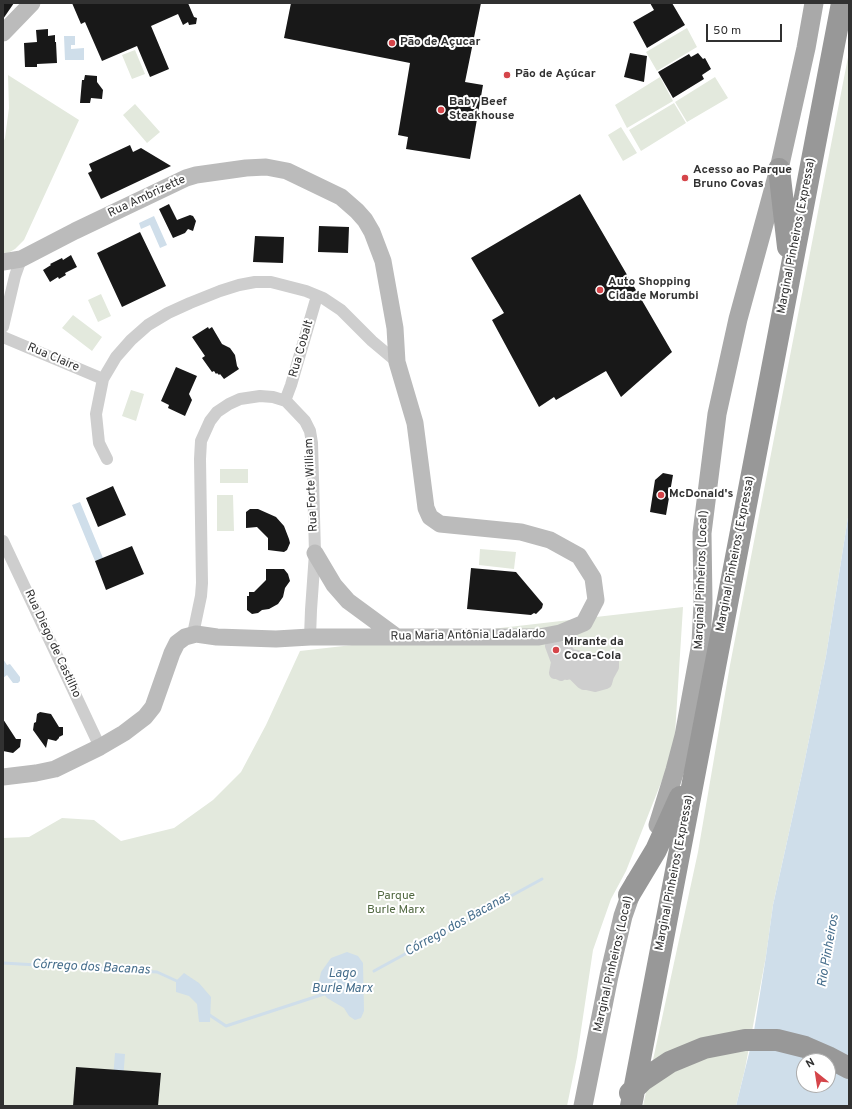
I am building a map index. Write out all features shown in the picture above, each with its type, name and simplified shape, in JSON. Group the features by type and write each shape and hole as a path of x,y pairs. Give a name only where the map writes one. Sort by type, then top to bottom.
{"highway":[{"name":"Marginal Pinheiros (Expressa)","path":"631,1106 842,3"},
{"path":"779,169 790,271"},
{"path":"629,895 665,832 697,759"},
{"path":"618,1106 644,1080 670,1062 704,1048 745,1040 777,1040 805,1047 847,1067"}],"main road":[{"name":"Marginal Pinheiros (Local)","path":"583,1106 609,976 629,895 663,812 684,736 701,643 703,603 702,533 716,422 738,320 779,169 806,48 814,3"}],"street":[{"path":"3,33 32,3"},
{"name":"Rua Ambrizette","path":"3,262 21,259 74,231 186,178 214,172 266,167 287,171 341,197 350,204 365,220 372,232 383,261"},
{"path":"3,327 21,259"},
{"name":"Rua Maria Antônia Ladalardo","path":"193,634 217,637 276,639 310,637 539,637 560,633 584,623 596,600 593,578 579,556 550,540 521,532 440,524 430,518 425,501 415,423 397,362 395,328 383,261"},
{"path":"107,459 100,443 96,414 103,379 116,357 131,340 148,325 174,310 220,291 255,282 271,282 290,286 318,296 341,310 372,341 397,362"},
{"name":"Rua Cobalt","path":"285,401 318,296"},
{"name":"Rua Claire","path":"3,337 103,379"},
{"path":"3,777 55,769 100,747 124,733 145,717 153,707 177,643 185,637 193,634 201,596 200,459 201,441 204,432 217,412 240,399 260,396 273,397 285,401"},
{"name":"Rua Forte William","path":"285,401 305,421 310,431 312,443 315,553 310,637"},
{"name":"Rua Diego de Castilho","path":"3,541 100,747"},
{"path":"315,553 334,586 348,601 397,638"},
{"path":"555,673 557,662 551,646 557,645 562,664 559,674 561,675 564,660 560,647 568,651 567,674 572,672 574,662 571,655 577,656 585,663 601,658 613,659 613,667 606,683 595,686 585,677 583,676 580,666 586,666 598,670 602,668 604,672 600,677 585,679 576,670 579,661 590,666 607,662 608,668 602,682 585,677"}],"green space":[{"path":"687,28 697,47 657,71 646,52"},
{"path":"135,50 145,74 132,79 122,55"},
{"path":"849,52 849,511 826,656 773,905 766,956 745,1069 736,1106 643,1106 698,852 730,665"},
{"path":"8,75 79,120 24,240 15,249 3,256 3,143 9,108"},
{"path":"660,77 673,101 627,128 615,105"},
{"path":"715,77 728,98 687,122 675,102"},
{"path":"674,103 686,123 641,151 629,130"},
{"path":"135,104 160,132 147,143 123,115"},
{"path":"621,127 637,153 623,161 608,135"},
{"path":"101,294 111,316 98,322 88,300"},
{"path":"73,315 102,337 92,351 62,328"},
{"path":"131,390 144,394 136,421 122,416"},
{"path":"220,469 248,469 248,483 220,483"},
{"path":"217,495 233,495 234,531 217,531"},
{"path":"480,549 516,552 514,569 479,565"},
{"name":"Parque Burle Marx","path":"683,607 674,750 626,871 611,899 593,950 577,1057 567,1106 3,1106 3,838 29,837 62,818 94,820 121,841 174,828 213,800 241,772 266,725 300,651"}],"water":[{"path":"64,36 75,36 75,45 71,45 71,49 84,48 84,60 65,60"},
{"path":"154,216 167,245 160,248 150,225 141,229 139,223"},
{"path":"80,502 103,558 95,561 72,505"},
{"name":"Rio Pinheiros","path":"849,511 849,1106 736,1106 753,1037 773,905 826,656"},
{"path":"3,659 7,665 10,664 20,677 20,681 18,683 13,683 7,675 3,678"},
{"name":"Lago Burle Marx","path":"347,952 358,956 363,963 364,1011 361,1018 355,1020 349,1016 344,1008 327,998 321,991 319,981 321,972 331,958"},
{"path":"184,973 199,983 211,997 210,1022 199,1022 197,1004 189,996 176,992 176,981"},
{"path":"115,1053 125,1054 123,1080 113,1079"}],"building":[{"path":"3,3 14,3 3,19"},
{"path":"72,3 188,3 194,17 197,18 196,24 189,25 188,22 183,25 178,14 151,26 169,69 150,77 137,46 102,61 85,22 81,24"},
{"name":"Pão de Açucar","path":"291,3 481,3 465,82 483,85 470,159 406,149 408,137 398,135 410,63 284,38"},
{"path":"650,3 672,3 685,25 647,48 633,22 654,10"},
{"path":"48,29 48,36 55,35 57,63 37,64 37,67 25,67 24,43 37,42 36,30"},
{"path":"630,53 647,56 644,82 624,77"},
{"path":"698,53 703,59 705,58 711,69 702,75 704,79 673,98 658,72 689,54 691,57"},
{"path":"85,75 97,76 97,82 103,90 102,99 91,98 90,103 80,103 82,80 84,80"},
{"path":"130,145 133,152 141,148 171,166 101,199 88,173 92,171 89,164"},
{"path":"580,194 672,352 621,397 606,371 556,400 554,397 539,407 492,320 504,313 471,258"},
{"path":"169,204 177,220 190,215 193,216 196,221 193,231 188,229 185,233 173,238 159,209"},
{"path":"319,226 349,227 348,253 318,252"},
{"path":"140,232 166,286 122,307 97,253"},
{"path":"255,236 284,237 283,263 253,262"},
{"path":"71,255 77,267 65,273 66,275 59,279 58,277 50,282 43,270 51,265 50,264 62,258 63,260"},
{"path":"208,327 209,329 212,327 222,344 230,348 235,355 239,369 224,379 220,374 216,374 214,371 212,372 202,358 205,356 192,337"},
{"path":"176,367 197,376 189,394 192,400 185,416 168,408 169,405 161,401"},
{"path":"663,473 673,475 666,515 650,512 655,480"},
{"path":"113,486 126,515 98,527 86,498"},
{"path":"250,509 258,509 276,517 284,526 289,539 290,543 287,550 284,552 268,550 268,538 257,527 246,528 246,512"},
{"path":"132,546 144,574 106,590 95,561"},
{"path":"471,568 516,572 543,604 542,608 536,614 534,613 531,615 467,609"},
{"path":"266,569 284,569 288,574 290,581 278,604 269,609 252,614 247,610 247,596 249,596 249,592 254,592 266,580"},
{"path":"40,712 51,714 59,727 63,727 63,735 56,741 48,739 46,748 33,730 37,714"},
{"path":"3,719 16,739 21,739 20,747 13,753 3,751"},
{"path":"76,1067 161,1073 158,1106 73,1106"}],"waterway":[{"name":"Córrego dos Bacanas","path":"374,971 542,879"},
{"name":"Córrego dos Bacanas","path":"3,963 157,972 179,982"},
{"name":"Córrego dos Bacanas","path":"208,1014 226,1026 327,993"}],"place":[{"name":"Pão de Açucar","path":"392,43"},
{"name":"Pão de Açúcar","path":"507,75"},
{"name":"Baby Beef Steakhouse","path":"441,110"},
{"name":"Acesso ao Parque Bruno Covas","path":"685,178"},
{"name":"Auto Shopping Cidade Morumbi","path":"600,290"},
{"name":"McDonald's","path":"661,495"},
{"name":"Mirante da Coca-Cola","path":"556,650"}]}
